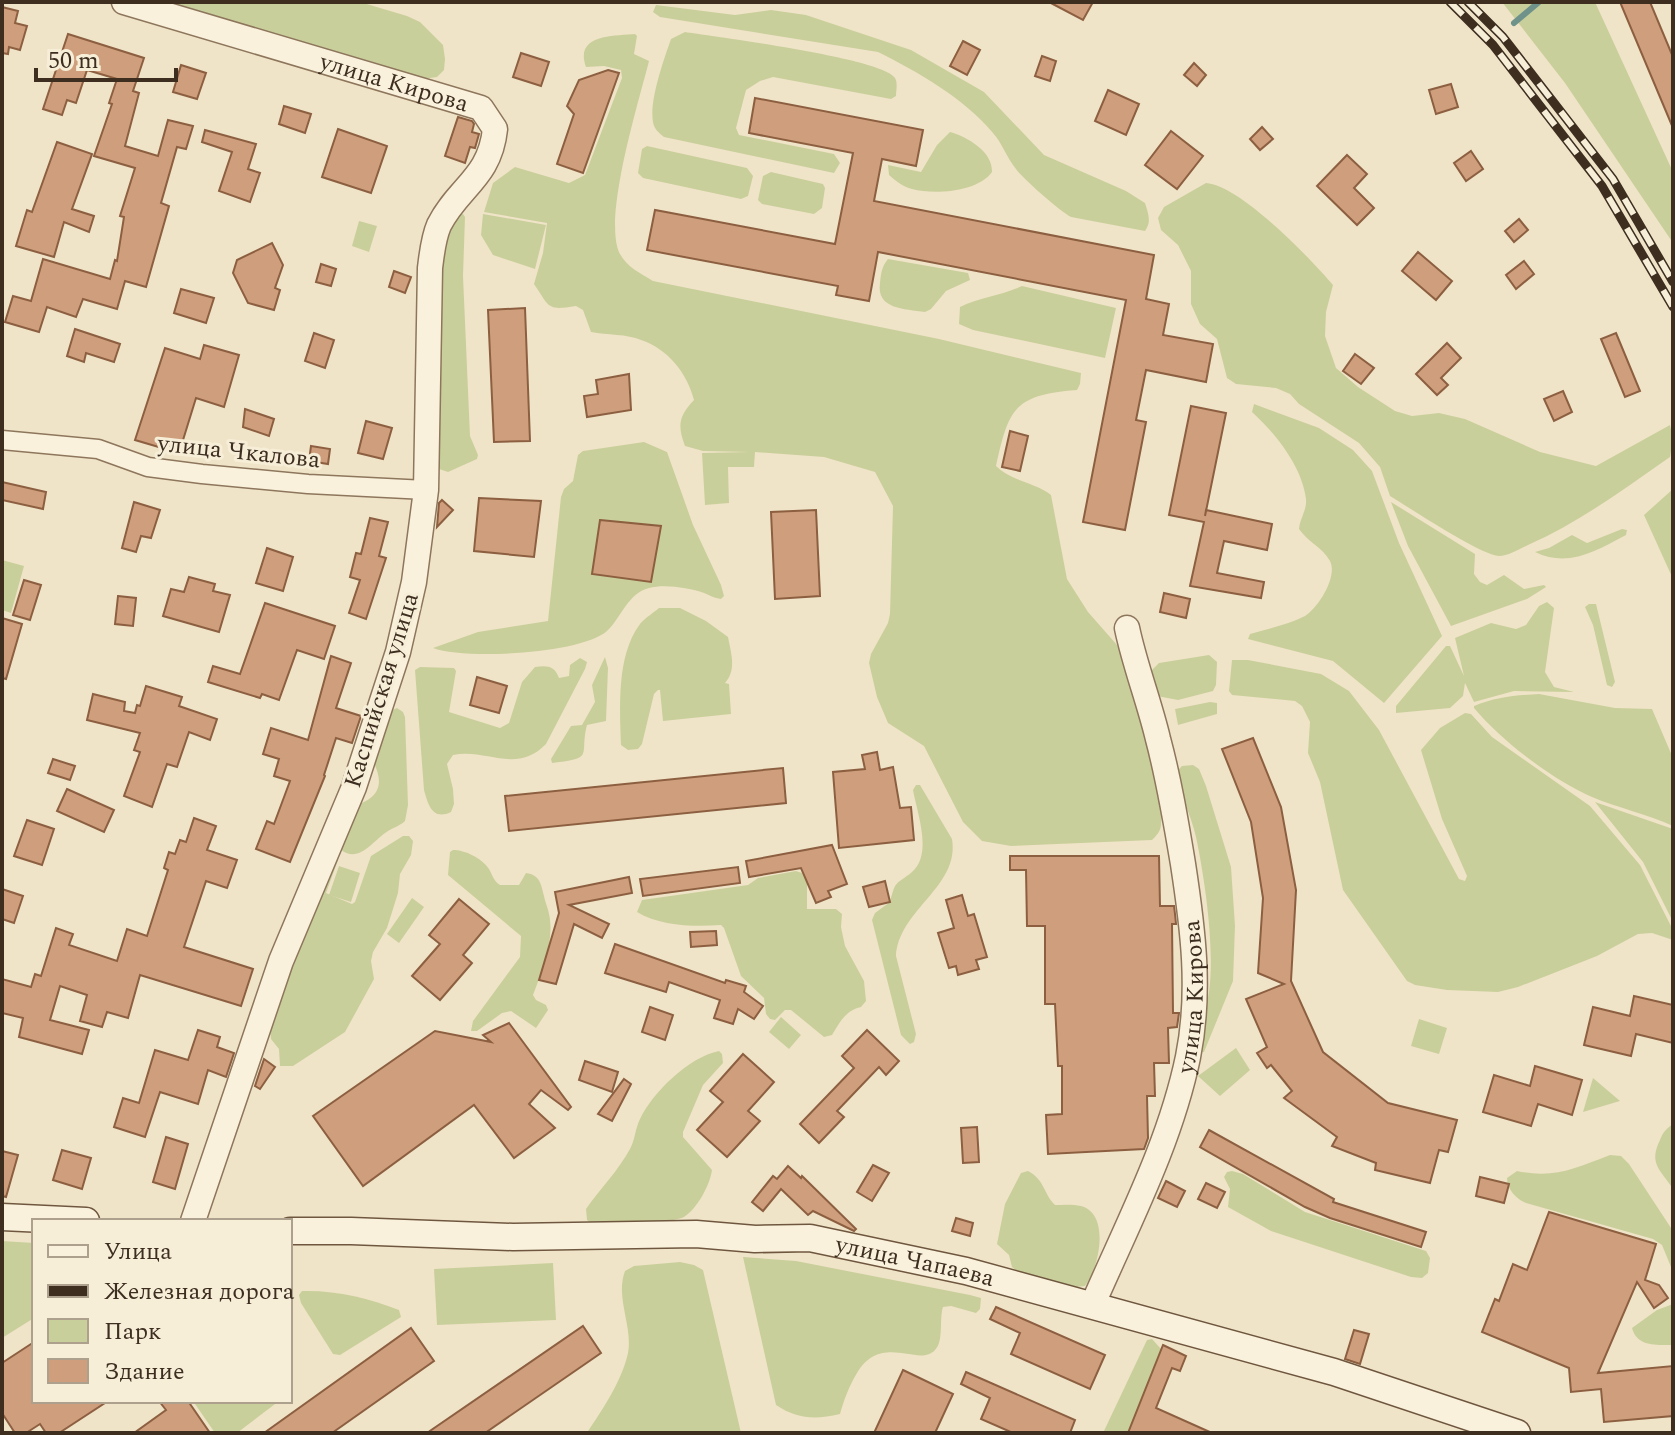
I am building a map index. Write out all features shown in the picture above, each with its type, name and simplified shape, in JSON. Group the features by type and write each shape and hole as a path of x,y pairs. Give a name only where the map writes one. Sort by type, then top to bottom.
{"main road":[{"path":"2,1217 44,1219"},
{"name":"улица Чапаева","path":"292,1231 513,1237 696,1234 755,1239 810,1238 914,1259 1334,1372 1517,1433"}],"street":[{"name":"улица Кирова","path":"124,2 481,108"},
{"name":"Каспийская улица","path":"194,1219 284,953 354,787 398,652 414,582 426,490 433,241 445,215 490,158 495,129 481,108"},
{"name":"улица Чкалова","path":"2,440 98,449 148,467 202,474 308,484 426,490"},
{"name":"улица Кирова","path":"1092,1306 1177,1103 1188,1055 1195,997 1192,925 1175,815 1159,739 1133,658 1127,628"}],"green space":[{"path":"161,2 360,2 420,22 443,45 444,70 437,77 423,79"},
{"path":"1502,2 1595,2 1673,172 1673,243 1565,83"},
{"path":"656,5 735,15 771,10 806,15 911,50 984,92 1044,155 1126,191 1145,203 1149,217 1147,228 1145,231 1066,214 1020,173 996,137 968,108 924,77 878,52 660,17 653,12"},
{"path":"685,32 797,49 861,63 884,70 895,78 896,96 891,99 773,77 746,90 736,128 739,135 834,154 840,163 834,173 664,137 653,122 655,92 671,39"},
{"path":"635,34 634,54 649,61 624,160 616,215 616,238 626,263 653,281 939,339 1081,373 1077,390 1040,396 1018,408 1005,430 996,466 1051,495 1067,579 1088,612 1117,645 1126,664 1159,788 1161,826 1152,840 1011,846 982,841 963,822 924,746 888,723 877,697 869,663 890,614 893,506 875,472 824,457 755,452 754,467 728,467 729,503 705,505 702,453 749,452 703,451 685,446 681,421 694,400 687,380 675,363 660,349 641,340 591,332 583,310 576,306 550,306 534,284 547,223 484,212 493,183 515,167 569,183 585,175 622,78 621,70 604,66 586,67 586,48 598,39"},
{"path":"950,132 984,152 992,172 985,179 966,188 932,192 909,188 889,175 888,165 921,172 937,145"},
{"path":"647,146 747,168 753,176 748,196 741,199 643,178 638,173 642,149"},
{"path":"771,172 823,184 822,208 814,214 762,204 758,200 763,176"},
{"path":"1206,183 1237,196 1255,209 1292,241 1333,285 1326,312 1325,336 1336,368 1395,411 1412,416 1439,413 1465,419 1540,452 1596,466 1670,425 1673,438 1670,457 1584,515 1506,555 1490,554 1445,530 1390,496 1380,467 1359,443 1299,404 1290,394 1276,388 1236,384 1227,378 1217,339 1200,324 1191,304 1191,271 1178,245 1161,230 1158,218 1164,207"},
{"path":"463,214 470,436 478,455 477,459 448,472 436,468 443,238 457,215"},
{"path":"483,214 546,225 535,269 493,255 481,235"},
{"path":"359,221 377,226 369,252 352,246"},
{"path":"888,259 968,273 970,280 946,291 925,312 900,308 887,303 880,292 882,270"},
{"path":"1022,286 1116,308 1105,358 973,330 959,324 960,307"},
{"path":"1254,404 1319,428 1353,450 1372,471 1399,543 1442,636 1384,703 1333,661 1248,639 1250,634 1310,612 1325,592 1332,568 1327,556 1299,529 1306,503 1299,474 1278,440 1252,412"},
{"path":"644,442 667,452 693,525 721,585 724,596 721,599 684,588 649,588 630,600 607,631 573,645 495,654 449,652 433,648 478,632 548,621 561,497 573,481 578,455 583,451"},
{"path":"1673,489 1673,579 1644,515"},
{"path":"1391,502 1475,554 1474,574 1480,582 1487,585 1504,575 1524,589 1546,587 1527,599 1451,626 1408,546"},
{"path":"1622,529 1627,530 1626,535 1582,556 1547,557 1535,552 1572,535 1587,543"},
{"path":"2,560 24,566 11,613 2,610"},
{"path":"1547,602 1554,608 1545,672 1554,687 1574,692 1514,691 1474,702 1465,683 1463,696 1450,708 1396,713 1396,706 1446,646 1450,646 1464,676 1455,638 1491,623 1516,629 1526,625 1539,606"},
{"path":"1596,604 1615,682 1612,687 1607,685 1593,625 1585,607"},
{"path":"659,608 680,608 728,637 732,667 725,683 729,684 731,714 663,721 658,690 654,694 642,744 638,749 628,750 621,745 623,667 632,637 640,624"},
{"path":"1209,655 1217,662 1213,691 1178,700 1157,696 1151,671 1159,663"},
{"path":"605,657 608,668 606,721 587,725 580,757 552,763 551,759 571,726 582,725 595,702 592,685"},
{"path":"580,658 587,662 585,669 546,744 524,758 453,755 447,764 454,804 451,812 435,813 424,790 415,670 420,667 454,668 449,712 500,728 509,723 522,682 535,667 550,667 559,678 569,676 570,665"},
{"path":"1232,660 1248,660 1321,674 1349,691 1379,730 1459,879 1465,881 1467,876 1442,819 1421,750 1440,728 1465,713 1471,714 1492,737 1590,806 1640,865 1673,930 1673,940 1652,933 1638,934 1597,956 1498,992 1447,990 1407,981 1343,890 1320,782 1308,753 1310,722 1302,706 1295,701 1232,695 1229,691"},
{"path":"1539,694 1615,708 1652,709 1673,758 1673,826 1592,797 1560,780 1513,746 1474,708 1498,699"},
{"path":"1217,703 1217,714 1178,725 1175,709"},
{"path":"397,708 405,717 408,805 405,821 360,853 347,853 340,849 352,807 368,800 377,791 379,778 373,761 390,711"},
{"path":"1193,765 1199,769 1206,786 1231,867 1235,926 1233,981 1204,1052 1197,1047 1211,975 1208,914 1196,837 1177,771 1182,766"},
{"path":"920,785 952,839 952,856 939,885 907,925 896,956 916,1034 914,1042 910,1044 901,1035 872,920 875,913 890,902 895,886 912,872 922,855 922,833 913,790"},
{"path":"1595,802 1673,829 1673,922 1643,862"},
{"path":"403,836 409,836 413,841 411,855 400,874 398,893 387,928 373,952 374,979 345,1032 293,1066 280,1066 279,1049 271,1039 270,1029 291,958 336,857 338,860 326,893 352,904 371,856"},
{"path":"450,852 468,853 482,861 500,885 519,885 526,873 537,878 541,884 549,914 550,934 547,955 533,995 548,1010 536,1028 511,1011 502,1013 477,1031 471,1031 473,1021 520,957 521,936 448,875"},
{"path":"339,866 360,873 351,902 329,895"},
{"path":"796,871 802,873 807,883 807,909 836,909 842,914 845,946 864,981 866,1001 840,1021 832,1035 824,1037 791,1010 785,1010 775,1020 770,1019 766,1014 764,998 741,976 721,925 678,924 637,912 642,900 748,885 758,878"},
{"path":"412,898 424,907 399,943 387,934"},
{"path":"781,1017 801,1035 789,1049 769,1032"},
{"path":"1419,1019 1447,1028 1439,1054 1411,1046"},
{"path":"1236,1048 1250,1070 1220,1096 1198,1076"},
{"path":"719,1051 723,1063 703,1085 683,1132 683,1137 712,1170 698,1203 684,1217 667,1221 591,1223 587,1220 586,1209 632,1146 640,1119 654,1098 684,1068"},
{"path":"1593,1078 1620,1101 1583,1112"},
{"path":"1673,1124 1673,1189 1658,1166 1655,1155 1662,1135"},
{"path":"1610,1155 1621,1156 1629,1164 1673,1231 1673,1272 1662,1245 1653,1239 1526,1203 1513,1193 1507,1182 1507,1178 1517,1171 1554,1173"},
{"path":"1028,1171 1038,1178 1055,1205 1081,1206 1096,1219 1100,1242 1098,1255 1085,1286 1076,1287 1018,1272 1012,1267 1009,1255 997,1244 1005,1204 1021,1173"},
{"path":"1232,1171 1243,1174 1305,1212 1426,1251 1430,1258 1428,1273 1422,1278 1411,1277 1271,1231 1228,1207 1230,1189 1224,1177"},
{"path":"2,1241 32,1243 32,1319 2,1338"},
{"path":"743,1257 796,1261 970,1295 981,1298 980,1309 976,1313 951,1306 943,1307 939,1342 935,1350 920,1355 888,1352 877,1355 857,1373 840,1414 799,1416 776,1405"},
{"path":"680,1262 703,1270 741,1433 587,1433 616,1385 628,1353 622,1291 625,1271 634,1266"},
{"path":"553,1263 556,1320 437,1325 434,1269"},
{"path":"302,1291 364,1298 399,1310 401,1317 340,1355 333,1354 301,1303 299,1295"},
{"path":"1673,1304 1673,1345 1648,1344 1638,1339 1632,1328 1657,1310"},
{"path":"1152,1339 1161,1349 1128,1433 1103,1433 1147,1340"},
{"path":"194,1403 276,1403 237,1433 215,1433"}],"building":[{"path":"1049,2 1093,2 1083,20"},
{"path":"1620,2 1650,2 1673,57 1673,128"},
{"path":"2,7 18,11 15,23 27,26 20,50 9,47 8,54 2,53"},
{"path":"68,34 144,58 133,91 139,93 125,146 158,156 168,120 193,126 186,149 177,147 161,203 169,206 146,287 125,281 117,309 83,299 76,317 47,307 39,332 5,322 13,296 31,301 43,259 110,279 117,261 124,217 120,216 135,168 94,156 117,79 87,70 76,103 67,100 62,115 43,109"},
{"path":"963,41 980,50 967,75 950,66"},
{"path":"521,53 549,62 541,86 513,77"},
{"path":"1042,56 1056,61 1050,81 1035,76"},
{"path":"1194,63 1206,75 1197,86 1184,75"},
{"path":"181,65 206,73 197,99 173,92"},
{"path":"608,70 619,73 583,173 557,164 574,114 567,106 579,80"},
{"path":"1451,84 1458,107 1436,114 1429,90"},
{"path":"1108,90 1139,104 1126,135 1095,121"},
{"path":"755,98 923,130 916,166 882,159 874,201 1154,255 1146,299 1169,304 1163,335 1213,344 1206,382 1146,370 1136,420 1146,422 1125,530 1083,522 1126,300 878,252 869,301 836,295 838,286 647,250 655,210 835,244 853,153 749,133"},
{"path":"284,106 311,114 305,133 279,124"},
{"path":"458,117 472,121 472,132 479,134 475,148 470,147 465,163 445,156"},
{"path":"1262,127 1273,139 1260,150 1250,139"},
{"path":"338,129 387,146 371,193 322,177"},
{"path":"205,130 256,144 248,169 260,173 250,202 219,191 232,152 202,142"},
{"path":"1171,131 1203,156 1177,189 1145,165"},
{"path":"57,142 92,154 72,209 94,216 89,232 64,222 54,257 16,246 27,210 32,212"},
{"path":"1471,151 1483,169 1466,181 1454,163"},
{"path":"1347,155 1367,174 1354,188 1374,208 1357,225 1317,186"},
{"path":"1519,219 1528,230 1514,242 1505,231"},
{"path":"272,243 283,265 275,288 280,290 274,310 248,303 233,273 237,260"},
{"path":"1418,252 1452,281 1436,300 1402,271"},
{"path":"1524,261 1534,274 1516,289 1506,275"},
{"path":"321,264 336,269 331,286 316,282"},
{"path":"394,271 411,277 405,293 389,287"},
{"path":"181,289 214,298 206,323 174,313"},
{"path":"525,308 530,441 494,442 488,310"},
{"path":"75,329 120,344 114,362 86,353 84,362 67,356"},
{"path":"314,333 334,340 325,368 305,361"},
{"path":"1616,333 1640,391 1625,397 1601,339"},
{"path":"1447,343 1461,358 1441,378 1448,385 1437,395 1416,374"},
{"path":"204,345 239,355 224,407 196,398 179,453 135,440 165,348 200,359"},
{"path":"1355,354 1374,368 1361,384 1343,371"},
{"path":"629,374 631,410 587,417 584,396 598,394 596,380"},
{"path":"1563,391 1572,412 1554,421 1544,399"},
{"path":"1191,406 1226,413 1206,510 1272,524 1267,550 1224,541 1217,573 1264,582 1261,598 1190,586 1204,522 1169,515"},
{"path":"245,409 274,419 269,436 243,427"},
{"path":"366,421 392,428 383,459 358,453"},
{"path":"1010,431 1028,436 1020,471 1002,467"},
{"path":"311,446 330,449 328,464 309,461"},
{"path":"2,482 46,492 43,509 2,500"},
{"path":"479,498 541,501 534,557 474,551"},
{"path":"442,500 453,510 437,527 439,503"},
{"path":"134,502 160,510 151,538 141,536 136,552 122,548"},
{"path":"816,510 820,596 775,599 771,512"},
{"path":"370,518 388,522 379,556 386,558 366,619 349,613 360,580 350,577 356,553 361,554"},
{"path":"600,520 661,526 651,582 592,574"},
{"path":"267,548 293,557 283,591 256,583"},
{"path":"189,577 215,584 213,591 230,595 219,632 163,616 171,589 184,592"},
{"path":"24,580 41,585 30,620 13,615"},
{"path":"1164,593 1190,599 1186,618 1160,612"},
{"path":"118,596 136,598 133,626 115,624"},
{"path":"265,603 335,626 324,659 297,650 279,700 262,694 260,698 208,682 213,666 240,674"},
{"path":"2,618 22,624 6,679 2,678"},
{"path":"331,656 351,663 336,708 361,716 352,743 336,738 325,776 290,862 256,849 267,821 274,824 290,781 274,776 279,759 263,754 271,728 308,740"},
{"path":"477,677 507,686 499,713 470,705"},
{"path":"146,686 182,697 179,706 217,719 210,740 189,732 177,767 167,764 152,807 124,796 140,752 134,750 140,733 87,720 93,694 125,702 124,711 135,713"},
{"path":"1253,738 1281,807 1296,890 1291,981 1323,1052 1388,1103 1457,1120 1448,1152 1439,1150 1430,1183 1375,1170 1376,1163 1332,1146 1337,1137 1284,1098 1292,1091 1271,1065 1267,1068 1257,1053 1267,1047 1246,999 1284,984 1258,973 1263,898 1251,822 1222,749"},
{"path":"877,752 880,770 893,767 900,808 911,807 914,840 839,848 833,772 865,769 862,755"},
{"path":"53,759 75,766 70,780 48,773"},
{"path":"783,768 786,803 509,831 505,796"},
{"path":"67,789 114,810 104,832 57,811"},
{"path":"194,818 216,826 207,850 237,860 227,888 206,881 184,947 253,969 241,1006 140,975 128,1018 107,1012 102,1027 80,1021 87,995 60,986 50,1020 89,1030 82,1054 19,1037 23,1018 2,1013 2,979 31,987 35,974 41,976 56,928 73,934 69,945 117,961 127,929 147,936 168,870 164,868 169,852 175,854 180,840 186,842"},
{"path":"27,820 54,829 42,865 14,856"},
{"path":"832,845 847,884 828,891 831,897 816,903 801,868 749,877 746,861"},
{"path":"1010,856 1159,856 1160,906 1174,906 1173,1013 1179,1013 1177,1027 1168,1028 1169,1063 1154,1063 1155,1096 1147,1096 1148,1138 1144,1149 1048,1154 1046,1115 1062,1114 1062,1066 1058,1066 1055,1004 1045,1004 1045,926 1027,926 1026,870 1010,870"},
{"path":"738,867 740,883 643,896 640,879"},
{"path":"629,877 632,893 569,905 609,924 602,938 574,924 556,984 539,980 559,913 555,892"},
{"path":"885,881 890,902 869,907 863,887"},
{"path":"2,889 23,896 14,923 2,919"},
{"path":"962,895 968,916 974,914 987,957 976,960 979,969 958,975 956,966 949,968 938,933 954,928 946,900"},
{"path":"459,899 489,924 463,955 472,963 440,1000 412,976 440,944 429,935"},
{"path":"716,931 717,945 691,947 690,932"},
{"path":"615,944 725,983 726,980 746,986 744,992 763,1006 754,1019 738,1009 733,1024 714,1018 720,1000 669,982 666,992 605,973"},
{"path":"1634,996 1673,1005 1673,1043 1636,1034 1631,1056 1584,1045 1593,1007 1630,1016"},
{"path":"650,1007 673,1015 665,1040 642,1032"},
{"path":"509,1023 571,1107 568,1110 541,1090 529,1104 555,1128 514,1158 474,1105 363,1186 313,1116 435,1031 491,1042 483,1035"},
{"path":"198,1030 220,1037 217,1047 234,1053 226,1077 208,1070 198,1104 160,1092 145,1137 114,1127 123,1098 139,1103 155,1050 188,1060"},
{"path":"867,1030 899,1061 886,1075 879,1067 837,1111 844,1117 819,1143 800,1124 854,1068 842,1056"},
{"path":"743,1054 774,1082 748,1111 760,1121 727,1157 697,1130 723,1102 710,1091"},
{"path":"264,1059 275,1067 260,1089 255,1086"},
{"path":"585,1061 618,1072 612,1092 579,1080"},
{"path":"1535,1066 1582,1080 1572,1115 1538,1104 1531,1126 1483,1112 1494,1075 1530,1086"},
{"path":"624,1079 631,1084 612,1121 598,1114"},
{"path":"977,1127 979,1162 963,1163 961,1128"},
{"path":"1209,1130 1334,1199 1333,1202 1426,1232 1421,1247 1305,1207 1200,1147"},
{"path":"166,1137 188,1144 175,1189 153,1182"},
{"path":"62,1150 91,1158 82,1189 53,1180"},
{"path":"2,1151 18,1155 6,1197 2,1196"},
{"path":"873,1165 889,1173 872,1201 857,1192"},
{"path":"788,1166 856,1229 854,1231 813,1211 808,1215 781,1189 763,1211 752,1202 773,1176 777,1179"},
{"path":"1480,1177 1509,1184 1504,1203 1476,1196"},
{"path":"1166,1181 1185,1191 1177,1207 1158,1198"},
{"path":"1206,1183 1225,1192 1217,1208 1198,1199"},
{"path":"1549,1212 1656,1244 1645,1280 1659,1285 1668,1298 1654,1308 1637,1282 1598,1373 1673,1366 1673,1416 1604,1422 1601,1389 1571,1392 1569,1368 1482,1332 1495,1299 1499,1301 1513,1264 1527,1270"},
{"path":"956,1218 973,1223 970,1236 952,1231"},
{"path":"996,1307 1105,1355 1090,1389 1011,1354 1020,1333 990,1319"},
{"path":"583,1326 601,1353 485,1433 427,1433"},
{"path":"411,1328 434,1361 332,1433 264,1433"},
{"path":"1354,1330 1369,1334 1360,1364 1345,1359"},
{"path":"32,1343 32,1403 105,1403 59,1433 46,1433 40,1424 26,1433 15,1433 2,1413 2,1363"},
{"path":"1163,1345 1186,1356 1180,1371 1172,1368 1156,1408 1212,1433 1128,1433"},
{"path":"903,1370 953,1394 935,1433 874,1433"},
{"path":"966,1372 1075,1420 1070,1433 1013,1433 981,1419 990,1398 961,1384"},
{"path":"161,1403 189,1403 210,1433 134,1433 166,1410"}],"waterway":[{"path":"1514,23 1539,2"}],"railway":[{"path":"1450,2 1493,45 1602,186 1673,307"},
{"path":"1468,2 1503,37 1613,179 1673,282"}]}
